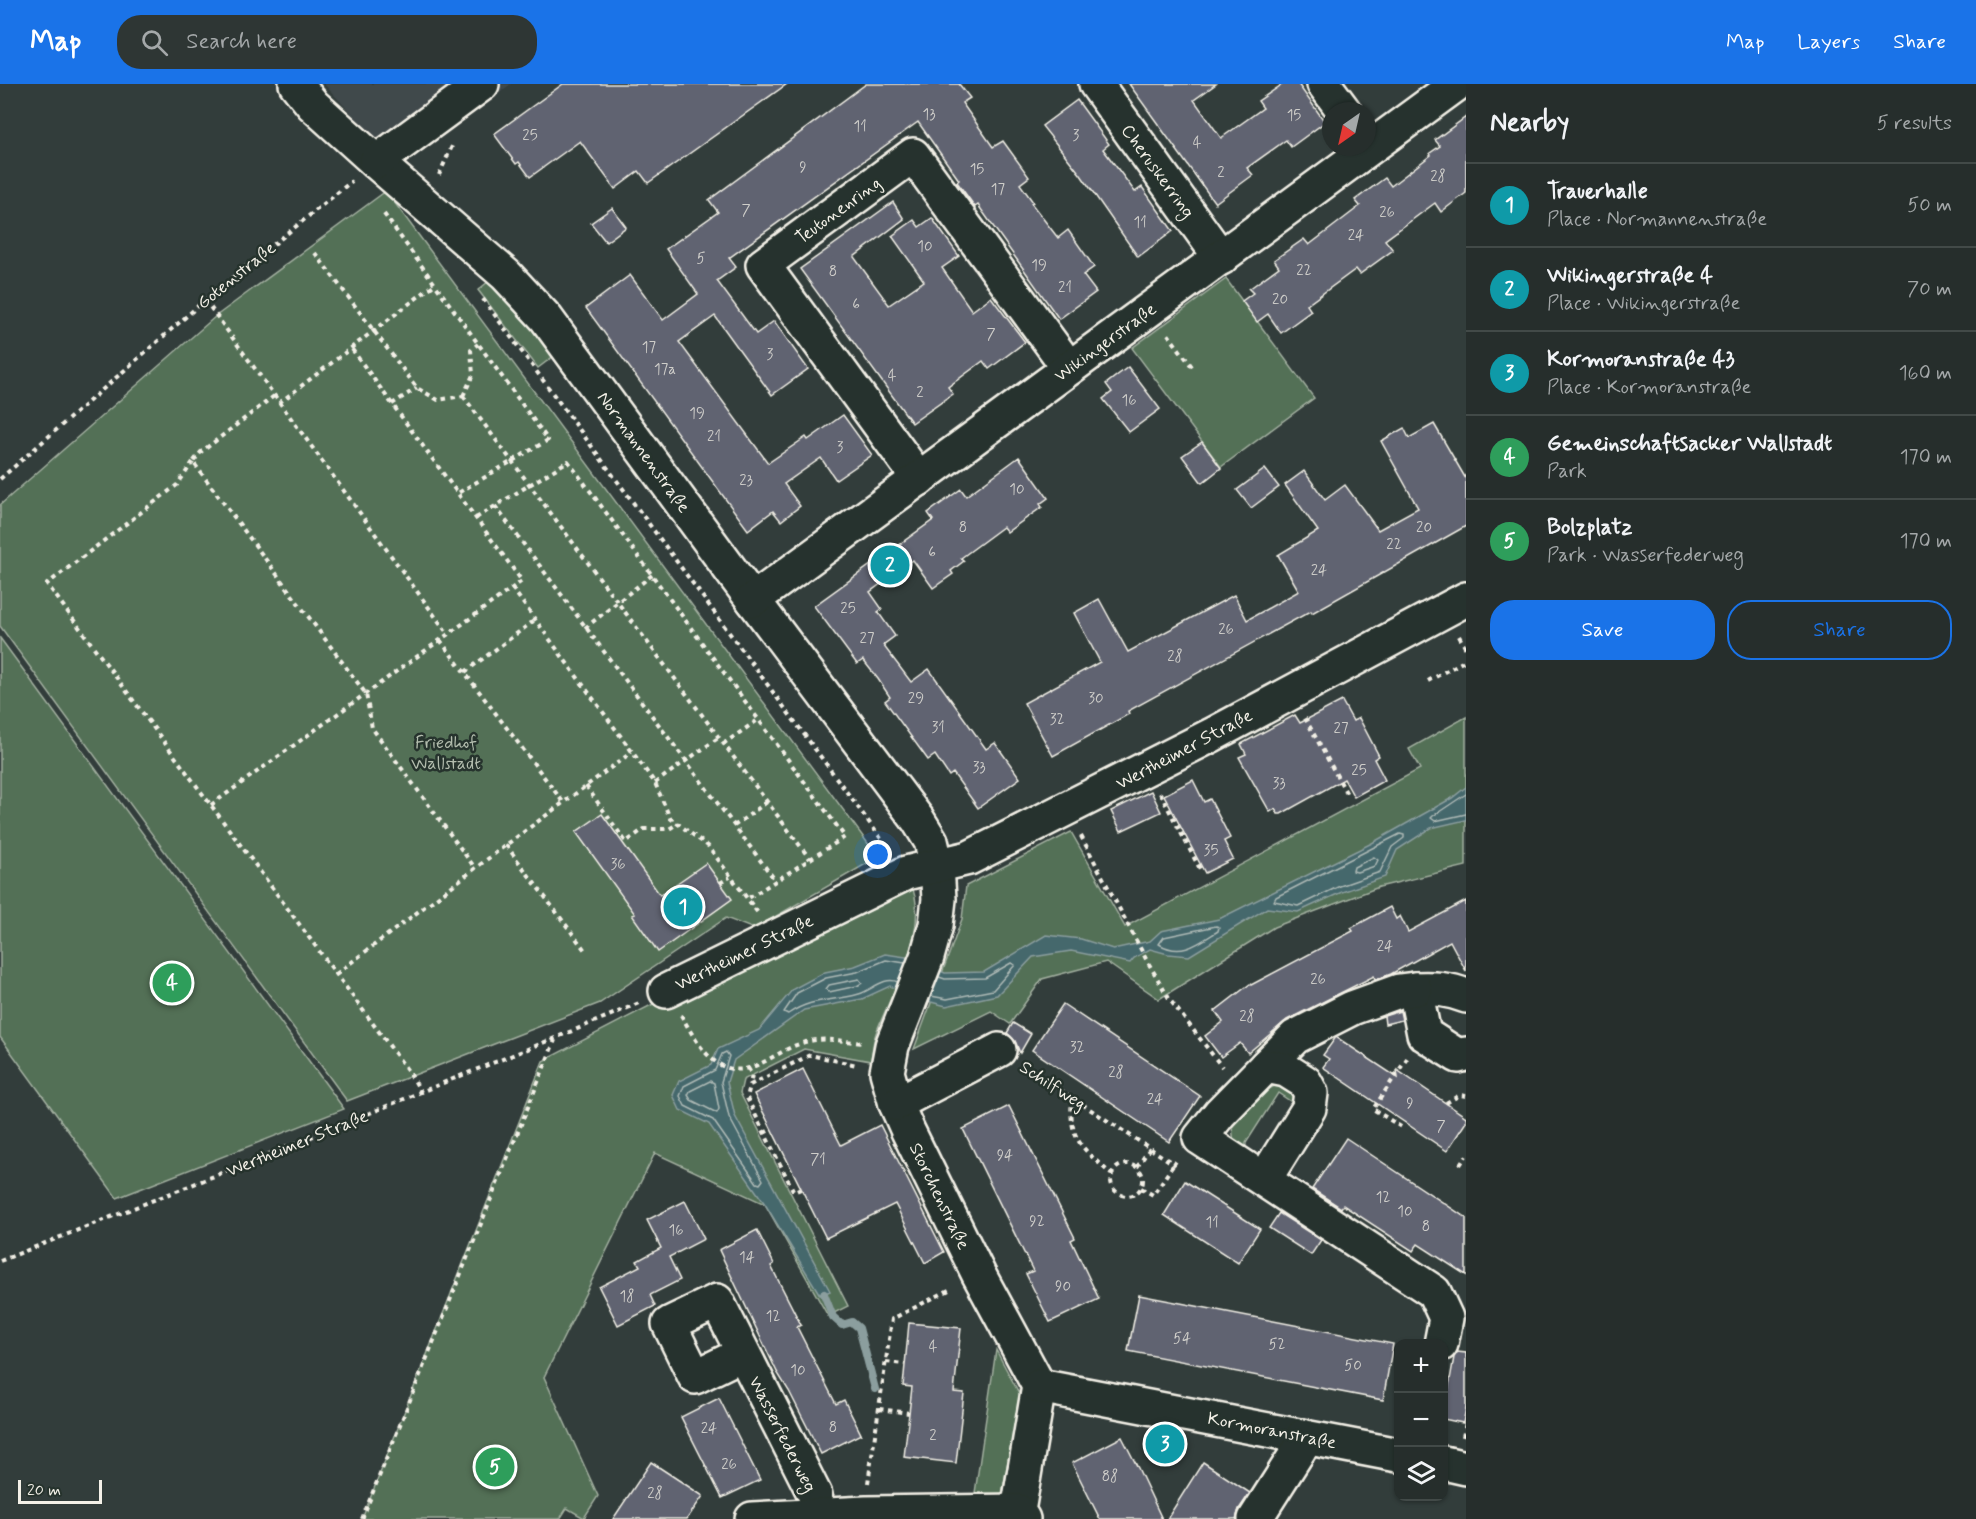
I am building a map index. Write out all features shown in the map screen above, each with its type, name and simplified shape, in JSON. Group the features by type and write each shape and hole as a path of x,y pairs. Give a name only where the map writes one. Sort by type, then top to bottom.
{"street":[{"name":"Normannenstraße","path":"296,84 314,105 376,162 506,275 546,318 918,820 931,841 922,869"},
{"path":"376,162 482,84"},
{"name":"Cheruskerring","path":"1096,84 1221,258"},
{"path":"1324,84 1337,102"},
{"name":"Wikingerstraße","path":"1376,140 1456,84"},
{"name":"Teutonenring","path":"919,479 763,265 913,155 1069,368"},
{"name":"Wikingerstraße","path":"753,600 1221,258 1355,156"},
{"name":"Wertheimer Straße","path":"666,991 922,869 969,858 1212,735 1466,599"},
{"path":"890,1059 927,957 936,925 939,899 922,869"},
{"path":"1442,1339 1446,1318 1434,1292 1200,1138 1220,1113 1295,1037 1352,1008 1399,991 1432,988 1450,990 1466,996"},
{"path":"1415,989 1424,1034 1458,1056 1466,1054"},
{"path":"896,1104 999,1050"},
{"name":"Storchenstraße","path":"890,1059 896,1104 978,1275 1039,1386"},
{"path":"1264,1180 1309,1108 1311,1093 1305,1082 1286,1070 1266,1066"},
{"name":"Wasserfederweg","path":"742,1354 815,1495 818,1515"},
{"path":"1021,1515 1039,1386"},
{"name":"Kormoranstraße","path":"1039,1386 1394,1454"},
{"path":"1255,1519 1299,1450 1303,1436"},
{"path":"1448,1464 1466,1468"},
{"name":"Wasserfederweg","path":"752,1519 866,1513 1021,1515"}],"path":[{"path":"430,209 439,176 457,136 448,109"},
{"name":"Gotenstraße","path":"0,479 205,300 376,162"},
{"path":"384,214 548,440 458,494"},
{"path":"315,253 417,388 438,400 464,396"},
{"path":"279,403 435,284"},
{"path":"477,290 922,869"},
{"path":"205,300 448,634"},
{"path":"1150,310 1192,368"},
{"path":"464,396 473,375 471,350 478,344"},
{"path":"211,805 522,581 351,348"},
{"path":"392,404 417,388"},
{"path":"274,396 201,452 177,485 47,584 422,1092"},
{"path":"464,396 810,859"},
{"path":"476,518 568,461 845,837 747,899"},
{"path":"194,462 366,694 372,729 475,868"},
{"path":"495,506 775,880"},
{"path":"585,628 652,575"},
{"path":"512,588 655,783 670,818 708,846 759,914"},
{"path":"465,672 535,620"},
{"path":"440,640 563,802"},
{"path":"1428,681 1466,660"},
{"path":"1302,711 1348,796"},
{"path":"723,744 758,720"},
{"path":"655,783 718,738"},
{"path":"336,974 632,752"},
{"path":"586,786 626,842 644,829 669,829 676,824"},
{"path":"1157,788 1200,869"},
{"path":"734,826 767,802"},
{"path":"1066,810 1170,1000 1241,1092"},
{"path":"506,845 587,953"},
{"path":"720,883 730,877"},
{"path":"666,991 703,1052 711,1059 733,1069 748,1068 801,1043 824,1039 890,1059"},
{"name":"Wertheimer Straße","path":"0,1261 341,1126 666,991"},
{"path":"1401,1127 1373,1109 1424,1034"},
{"path":"362,1519 555,1039"},
{"name":"Schilfweg","path":"999,1050 1174,1164"},
{"path":"750,1085 810,1055 890,1059"},
{"path":"748,1068 752,1075 747,1098 794,1192 801,1189"},
{"path":"1446,1103 1460,1095 1466,1096"},
{"path":"1072,1097 1073,1134 1086,1152 1111,1174"},
{"path":"764,1133 772,1129"},
{"path":"1141,1188 1153,1196 1184,1148 1200,1138"},
{"path":"1137,1167 1151,1147"},
{"path":"1460,1165 1466,1156"},
{"path":"1127,1163 1137,1167 1143,1176 1141,1188 1132,1196 1119,1195 1111,1186 1111,1174 1117,1166 1127,1163"},
{"path":"866,1513 866,1495 892,1319 978,1275"},
{"path":"886,1362 905,1364"},
{"path":"879,1409 909,1413"}],"shaded area":[{"path":"324,84 511,84 400,166"}],"green space":[{"name":"Friedhof Wallstadt","path":"386,191 878,857 754,929 726,918 600,1003 347,1101 0,626 0,505 216,316"},
{"path":"494,277 555,355 538,368 478,290"},
{"path":"1226,279 1314,398 1221,467 1132,348"},
{"path":"0,638 344,1109 117,1198 0,1037"},
{"path":"1466,717 1466,866 1379,887 1274,927 1159,999 1106,962 1042,979 1010,1024 991,1011 914,1049 962,919 966,886 1071,832 1125,927 1420,769 1409,749"},
{"path":"911,884 916,902 913,940 907,960 876,1033 871,1061 804,1049 743,1080 740,1093 848,1306 828,1316 765,1204 655,1153 544,1377 598,1496 584,1518 567,1508 560,1519 362,1519 543,1061 657,1002 660,1008 743,970"},
{"path":"1276,1085 1292,1095 1293,1103 1278,1093 1246,1143 1245,1158 1235,1150 1232,1127 1257,1098"},
{"path":"996,1350 1020,1395 1002,1494 975,1493"}],"water":[{"path":"1466,787 1466,820 1431,828 1397,850 1385,877 1342,892 1298,912 1267,908 1189,956 1150,949 1134,958 1130,963 1071,951 1033,957 997,995 946,1006 890,986 862,999 804,1010 734,1060 727,1082 735,1116 830,1291 820,1295 765,1204 709,1124 680,1110 673,1095 679,1081 711,1065 718,1049 759,1030 793,989 825,972 855,966 885,954 906,957 945,973 984,972 1046,935 1081,939 1113,949 1150,941 1161,931 1219,919 1372,843 1452,798"}],"building":[{"path":"563,84 787,84 648,183 639,171 615,189 580,141 530,177 519,162 516,164 494,134"},
{"path":"866,84 959,84 970,98 962,103 993,147 1003,141 1029,177 1020,184 1033,202 1031,203 1058,238 1068,230 1094,267 1083,275 1096,292 1059,319 978,205 975,207 957,182 959,180 918,122 729,258 736,267 717,281 756,334 774,321 808,369 772,395 715,316 679,342 768,463 806,437 808,440 843,415 872,455 836,480 821,458 784,484 800,506 781,521 773,511 748,530 586,308 630,275 663,320 698,294 666,249 718,212 709,200"},
{"path":"1129,84 1216,84 1194,100 1221,138 1263,108 1258,101 1283,84 1298,84 1322,118 1322,124 1291,147 1286,140 1247,168 1253,175 1215,203"},
{"path":"1077,100 1109,144 1103,149 1135,192 1142,187 1173,231 1138,257 1081,175 1042,126"},
{"path":"1466,117 1466,193 1441,212 1435,203 1385,240 1393,250 1360,274 1356,269 1307,305 1311,311 1281,333 1268,314 1257,322 1242,301 1253,293 1249,289 1279,267 1274,260 1304,239 1309,245 1360,206 1355,200 1385,178 1391,186 1431,155 1430,153 1440,146 1435,140"},
{"path":"893,202 904,219 854,257 889,305 924,281 892,236 914,220 919,227 932,218 959,256 942,268 972,311 991,297 1025,342 989,369 983,361 948,387 953,394 912,423 800,269"},
{"path":"612,208 626,227 606,242 591,223"},
{"path":"1128,367 1160,409 1129,432 1103,399 1112,392 1106,384"},
{"path":"1434,424 1466,479 1466,526 1312,613 1311,611 1128,711 1129,714 1053,756 1024,703 1100,662 1074,613 1099,599 1128,652 1234,595 1247,620 1299,591 1278,555 1318,531 1285,485 1304,471 1325,500 1345,485 1378,530 1418,508 1381,441 1404,428 1409,438"},
{"path":"1202,442 1221,468 1202,483 1182,456"},
{"path":"1019,457 1048,498 1040,504 1042,507 1007,532 1003,527 961,558 964,561 951,571 953,574 933,588 913,560 870,592 882,609 878,612 895,636 883,645 911,682 929,669 986,749 995,743 1020,778 978,808 953,773 949,776 935,755 928,760 885,701 890,697 878,679 863,660 857,664 814,606 933,520 928,513 961,489 966,496"},
{"path":"1265,469 1279,487 1251,508 1237,490"},
{"path":"1342,701 1353,721 1359,718 1379,756 1374,759 1385,780 1354,797 1344,779 1281,814 1278,814 1275,809 1270,812 1239,757 1246,754 1241,744 1295,715 1300,723"},
{"path":"1193,780 1204,802 1210,799 1230,838 1224,841 1233,859 1205,873 1164,795"},
{"path":"1151,791 1161,812 1121,831 1111,811"},
{"path":"602,814 660,895 706,863 732,899 658,952 632,915 635,914 576,832"},
{"path":"1466,901 1466,971 1450,941 1391,974 1375,980 1374,976 1287,1020 1248,1053 1240,1043 1221,1057 1205,1036 1223,1022 1215,1011 1250,984 1353,931 1351,928 1390,907 1396,919 1400,916 1408,932"},
{"path":"1063,1004 1200,1096 1169,1142 1032,1050"},
{"path":"1400,1011 1402,1020 1385,1024 1384,1016"},
{"path":"1013,1023 1031,1034 1020,1053 1015,1041 1007,1033"},
{"path":"1336,1037 1398,1078 1397,1070 1466,1117 1466,1122 1447,1151 1323,1067 1329,1059 1323,1055"},
{"path":"803,1069 841,1145 880,1125 944,1252 925,1263 895,1204 826,1238 754,1094"},
{"path":"1009,1106 1075,1238 1071,1240 1099,1299 1050,1322 1026,1274 1033,1271 963,1129"},
{"path":"1346,1138 1466,1218 1466,1275 1418,1244 1413,1251 1343,1205 1341,1208 1312,1189"},
{"path":"1185,1181 1260,1229 1238,1263 1164,1215"},
{"path":"685,1201 704,1239 669,1257 680,1280 650,1295 655,1306 618,1325 599,1287 640,1266 637,1261 661,1248 647,1220"},
{"path":"1279,1213 1321,1240 1311,1255 1269,1228"},
{"path":"757,1230 774,1264 771,1266 801,1325 797,1327 836,1404 844,1400 861,1434 821,1454 777,1372 719,1250"},
{"path":"1139,1295 1393,1344 1383,1400 1128,1351"},
{"path":"909,1323 961,1328 954,1392 964,1393 956,1463 904,1457 912,1387 903,1386"},
{"path":"1457,1352 1466,1353 1466,1408 1463,1423 1448,1420 1448,1391"},
{"path":"719,1398 760,1480 722,1498 681,1417"},
{"path":"1122,1437 1162,1519 1100,1519 1072,1463"},
{"path":"651,1462 703,1496 687,1519 613,1519"},
{"path":"1203,1462 1250,1493 1239,1509 1236,1519 1167,1519"}],"waterway":[{"path":"824,1294 833,1317 842,1325 852,1322 859,1328 875,1389"}],"place":[{"name":"Wikingerstraße 4","path":"890,565"},
{"name":"Trauerhalle","path":"683,907"},
{"name":"Gemeinschaftsacker Wallstadt","path":"172,983"},
{"name":"Kormoranstraße 43","path":"1165,1444"},
{"name":"Bolzplatz","path":"495,1467"}]}
